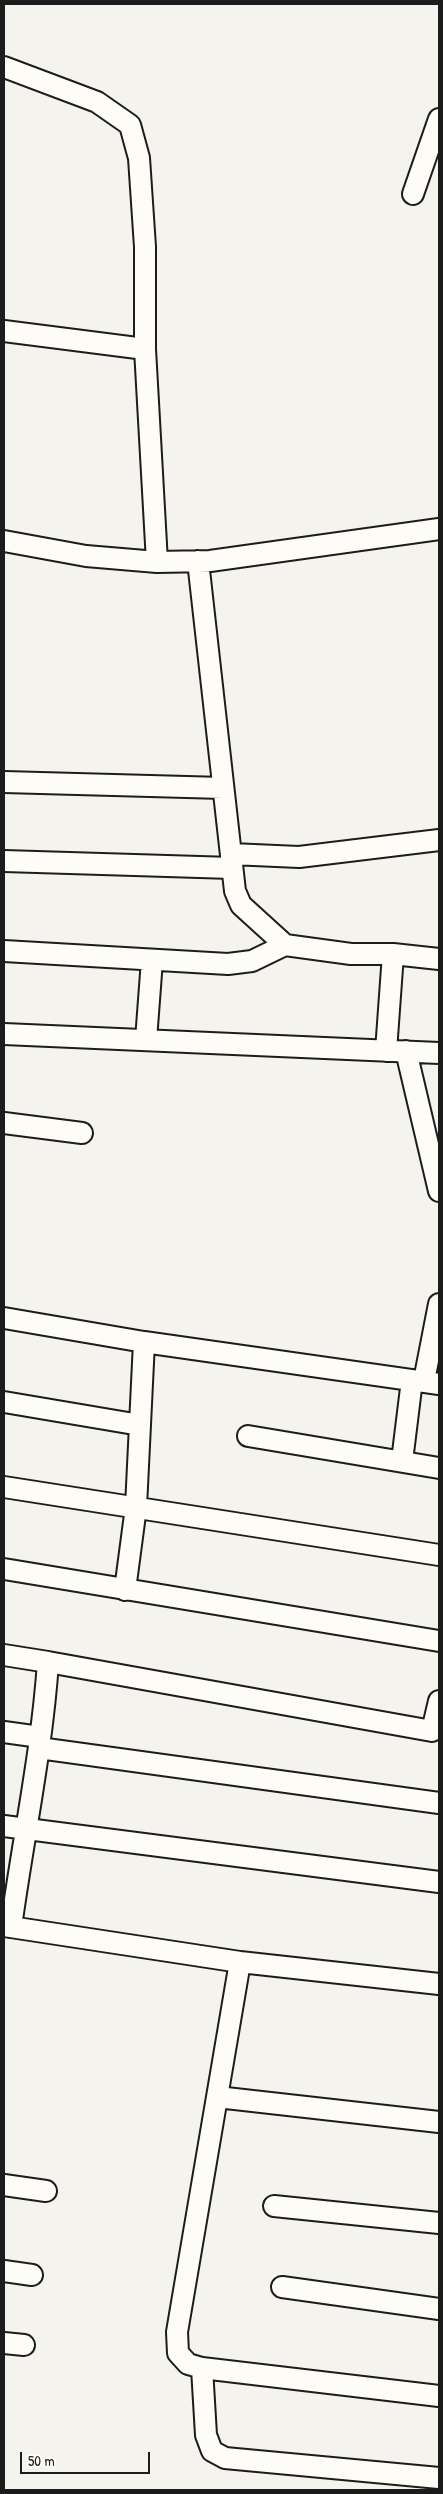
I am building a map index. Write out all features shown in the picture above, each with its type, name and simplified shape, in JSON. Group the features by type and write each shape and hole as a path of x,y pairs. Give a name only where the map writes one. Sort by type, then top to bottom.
{"street":[{"path":"4,67 97,102 130,125 139,158 141,177 145,246 145,349 157,562"},
{"path":"414,194 438,126"},
{"path":"4,331 145,349"},
{"path":"4,542 86,556 157,562 198,561 439,529"},
{"path":"198,561 235,891 241,905 285,945"},
{"path":"4,782 223,788"},
{"path":"4,861 232,861 299,857 439,840"},
{"path":"4,952 228,964 252,961 285,945 351,954 393,954 439,959"},
{"path":"386,1051 393,954"},
{"path":"146,1040 152,960"},
{"path":"4,1034 439,1053"},
{"path":"406,1052 432,1129 439,1191"},
{"path":"4,1123 82,1133"},
{"path":"402,1462 425,1382 439,1304"},
{"path":"4,1318 144,1342 425,1382"},
{"path":"125,1590 136,1507 144,1342"},
{"path":"4,1402 140,1425"},
{"path":"248,1436 439,1468"},
{"path":"4,1487 439,1555"},
{"path":"4,1569 439,1641"},
{"path":"4,1655 432,1731 439,1701"},
{"path":"48,1662 40,1742 7,1927 240,1962 439,1984"},
{"path":"4,1732 40,1742 439,1803"},
{"path":"4,1826 439,1882"},
{"path":"240,1962 178,2332 178,2353 188,2364 202,2368 439,2396"},
{"path":"217,2097 439,2122"},
{"path":"4,2185 46,2191"},
{"path":"274,2206 439,2223"},
{"path":"4,2271 32,2275"},
{"path":"282,2287 439,2309"},
{"path":"4,2343 24,2346"},
{"path":"202,2368 206,2435 212,2451 225,2458 439,2478"}]}
